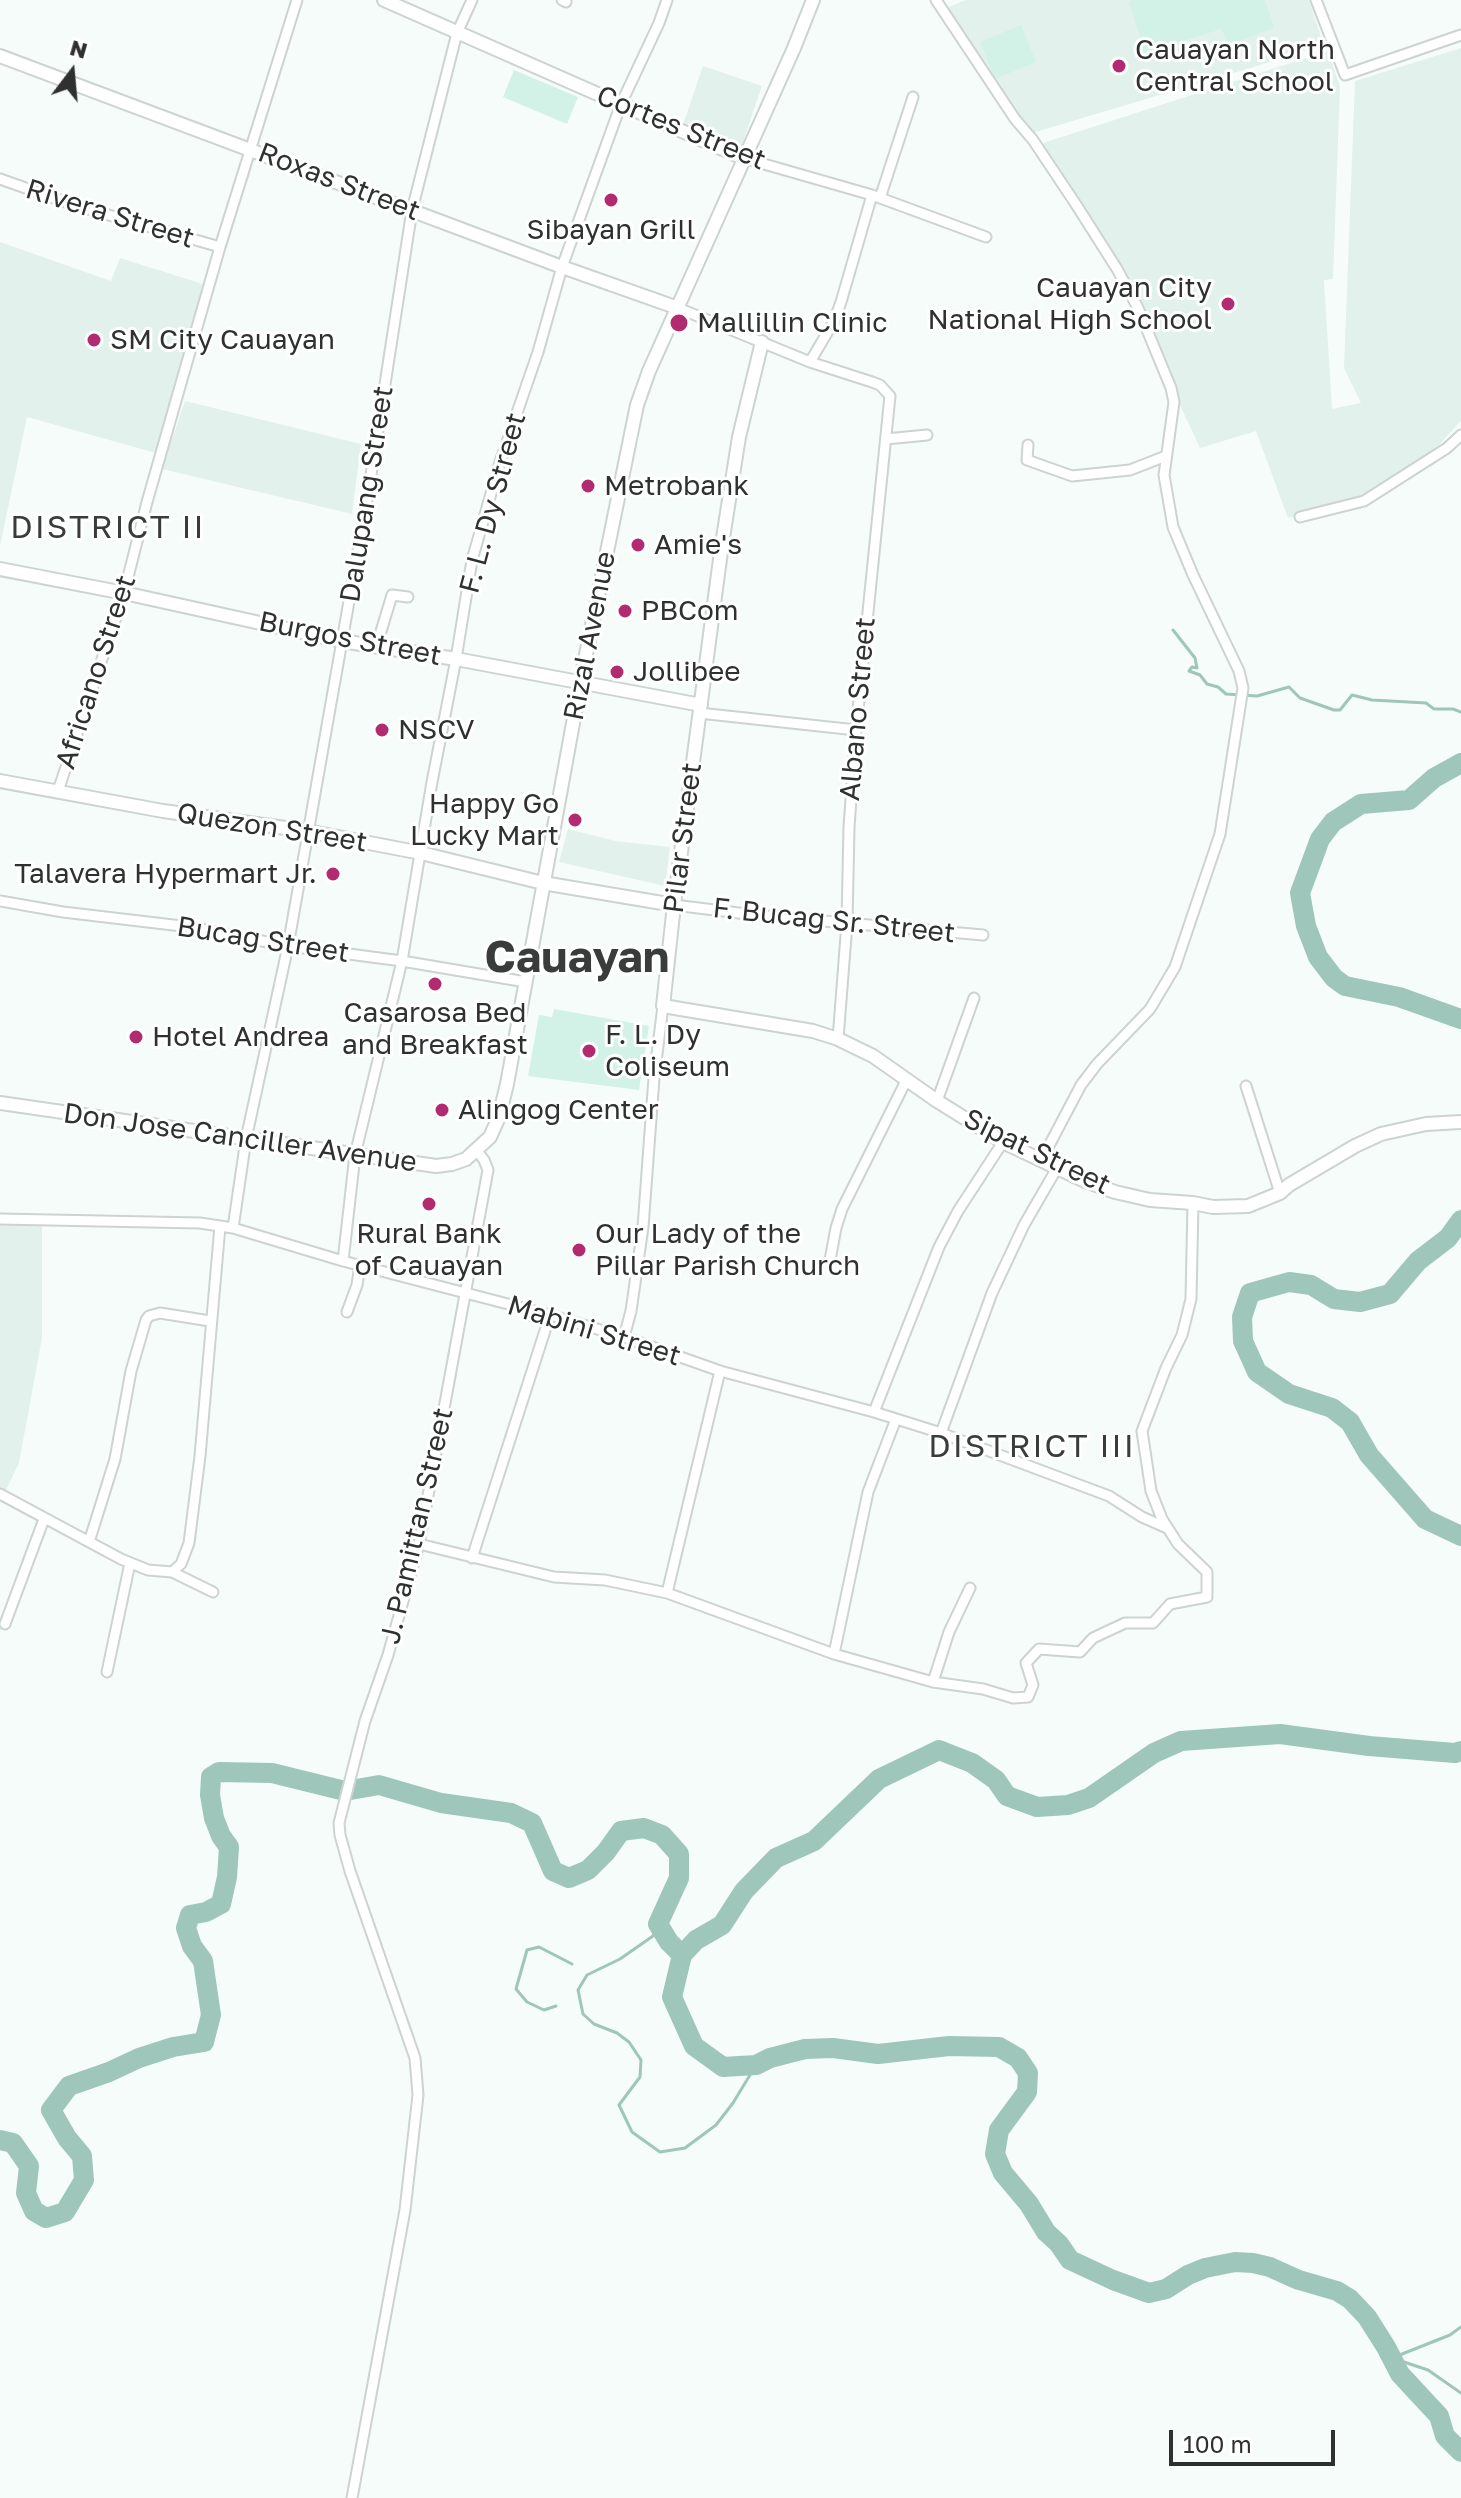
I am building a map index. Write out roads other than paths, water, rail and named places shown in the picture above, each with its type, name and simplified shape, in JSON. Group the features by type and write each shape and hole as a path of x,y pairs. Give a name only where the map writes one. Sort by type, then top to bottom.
{"street":[{"name":"Africano Street","path":"58,791 124,593 220,247 297,0"},
{"name":"Cortes Street","path":"384,0 743,158 876,196 986,237"},
{"name":"Dalupang Street","path":"233,1228 246,1139 288,946 368,494 412,210 457,33 472,0"},
{"name":"F. L. Dy Street","path":"343,1261 355,1155 402,961 472,560 562,267 621,104 667,0"},
{"name":"Rizal Avenue","path":"477,1151 490,1137 499,1117 637,405 649,371 813,0"},
{"path":"936,0 1117,269 1159,358 1174,402 1164,475 1173,527 1239,671 1243,688 1220,834 1175,967 1150,1009 1081,1085 1042,1159"},
{"path":"1316,0 1345,75 1461,35"},
{"name":"Roxas Street","path":"0,56 678,308"},
{"path":"678,308 810,362 834,321 913,97"},
{"name":"Rivera Street","path":"0,179 74,205 220,247"},
{"name":"Pilar Street","path":"624,1337 631,1311 643,1227 654,1078 700,709 739,437 762,342"},
{"name":"Albano Street","path":"810,362 880,385 887,391 891,403 856,730 838,1039"},
{"path":"886,439 927,435"},
{"path":"1300,517 1364,501 1447,448 1461,435"},
{"path":"1028,445 1027,460 1072,476 1130,470 1166,456"},
{"name":"Burgos Street","path":"0,569 376,648 456,659 700,709"},
{"path":"376,648 392,595 408,597"},
{"path":"700,709 856,730"},
{"name":"Quezon Street","path":"0,781 163,811 307,831 421,853 543,883"},
{"name":"F. Bucag Sr. Street","path":"543,883 674,905 983,935"},
{"name":"Bucag Street","path":"0,901 190,927 288,946 526,982"},
{"path":"937,1101 974,998"},
{"name":"Sipat Street","path":"663,1006 813,1031 838,1039 873,1056 906,1081 1003,1142 1115,1192 1150,1200 1213,1207 1248,1206 1280,1193 1355,1146 1381,1134 1426,1124 1461,1122"},
{"path":"830,1260 842,1209 906,1081"},
{"path":"1246,1086 1280,1193"},
{"name":"Don Jose Canciller Avenue","path":"0,1103 436,1166 466,1159 477,1151"},
{"path":"874,1412 939,1247 958,1211 1003,1142"},
{"path":"466,1293 488,1170 477,1151"},
{"path":"941,1433 992,1293 1024,1225 1057,1168"},
{"path":"419,1544 554,1577 605,1580 667,1593 834,1654 933,1682 983,1689 1013,1698 1028,1697 1033,1685 1026,1663 1039,1649 1080,1652 1093,1638 1125,1623 1153,1623 1170,1604 1207,1597 1207,1572 1178,1544 1151,1491 1142,1431 1182,1335 1191,1299 1193,1203"},
{"name":"Mabini Street","path":"0,1219 200,1223 233,1228 343,1261 550,1315 720,1371 941,1433 1109,1496 1142,1517 1169,1529"},
{"path":"172,1572 181,1564 189,1543 200,1456 220,1226"},
{"path":"347,1312 357,1285 360,1265"},
{"name":"J. Pamittan Street","path":"352,2498 405,2210 418,2095 415,2058 340,1835 339,1823 365,1721 388,1655 419,1544 466,1293"},
{"path":"89,1542 115,1459 131,1371 146,1320 160,1313 210,1321"},
{"path":"472,1558 550,1315"},
{"path":"667,1593 720,1371"},
{"path":"834,1654 868,1492 896,1419"},
{"path":"0,1494 130,1563 148,1570 172,1572 213,1592"},
{"path":"5,1624 44,1519"},
{"path":"107,1672 130,1563"},
{"path":"933,1682 949,1632 970,1588"}],"waterway":[{"path":"1173,630 1195,658 1197,668 1192,667 1189,671 1200,675 1207,684 1218,687 1226,694 1257,696 1289,687 1300,698 1334,710 1340,710 1352,695 1372,700 1426,703 1434,709 1461,712"},
{"path":"1461,763 1434,778 1409,800 1361,804 1333,822 1320,839 1300,893 1306,926 1318,957 1334,978 1345,986 1399,997 1461,1019"},
{"path":"1461,1220 1448,1238 1418,1261 1390,1294 1360,1302 1334,1299 1311,1285 1289,1282 1250,1293 1242,1317 1243,1341 1257,1372 1289,1394 1332,1408 1350,1422 1369,1455 1425,1519 1461,1536"},
{"path":"1461,1751 1369,1746 1280,1734 1181,1741 1154,1753 1089,1798 1068,1805 1037,1807 1007,1796 996,1780 972,1763 939,1750 879,1779 814,1841 776,1858 744,1891 722,1925 696,1940 682,1955 672,1997 694,2046 723,2067 756,2065 805,2049 833,2048 878,2054 949,2046 999,2047 1018,2058 1028,2073 1027,2092 999,2130 995,2154 1003,2173 1070,2260 1149,2293 1166,2289 1205,2268 1235,2262 1270,2267 1299,2280 1337,2291 1350,2299 1367,2317 1400,2374 1439,2416 1445,2436 1461,2452"},
{"path":"0,2140 13,2143 29,2166 26,2193 34,2211 46,2218 65,2212 84,2180 82,2156 51,2110 69,2086 139,2058 173,2047 204,2042 211,2015 203,1961 192,1946 186,1928 190,1915 206,1912 221,1904 227,1877 229,1847 214,1818 210,1795 211,1777 219,1772 272,1773 345,1791 379,1785 441,1803 511,1813 532,1823 553,1871 569,1878 588,1870 621,1831 644,1828 662,1835 679,1854 679,1878 658,1924 682,1955"},
{"path":"658,1924 653,1936 620,1959 587,1975 578,1990 583,2014 594,2024 617,2033 629,2042 641,2060 640,2077 619,2105 632,2132 660,2152 685,2148 716,2125 756,2065"},
{"path":"556,2006 544,2010 527,2002 516,1989 527,1950 539,1947 572,1964"},
{"path":"1392,2358 1450,2335 1461,2327"},
{"path":"1392,2358 1428,2370 1461,2393"}],"place":[{"name":"Cauayan North Central School","path":"1119,66"},
{"name":"Sibayan Grill","path":"611,200"},
{"name":"Cauayan City National High School","path":"1228,304"},
{"name":"Mallillin Clinic","path":"679,323"},
{"name":"SM City Cauayan","path":"94,340"},
{"name":"Metrobank","path":"588,486"},
{"name":"Amie's","path":"638,545"},
{"name":"PBCom","path":"625,611"},
{"name":"Jollibee","path":"617,672"},
{"name":"NSCV","path":"382,730"},
{"name":"Happy Go Lucky Mart","path":"575,820"},
{"name":"Talavera Hypermart Jr.","path":"333,874"},
{"name":"Casarosa Bed and Breakfast","path":"435,984"},
{"name":"Hotel Andrea","path":"136,1037"},
{"name":"F. L. Dy Coliseum","path":"589,1051"},
{"name":"Alingog Center","path":"442,1110"},
{"name":"Rural Bank of Cauayan","path":"429,1204"},
{"name":"Our Lady of the Pillar Parish Church","path":"579,1250"}],"district":[{"name":"DISTRICT II","path":"108,528"},
{"name":"Cauayan","path":"577,958"},
{"name":"DISTRICT III","path":"1032,1447"}]}
